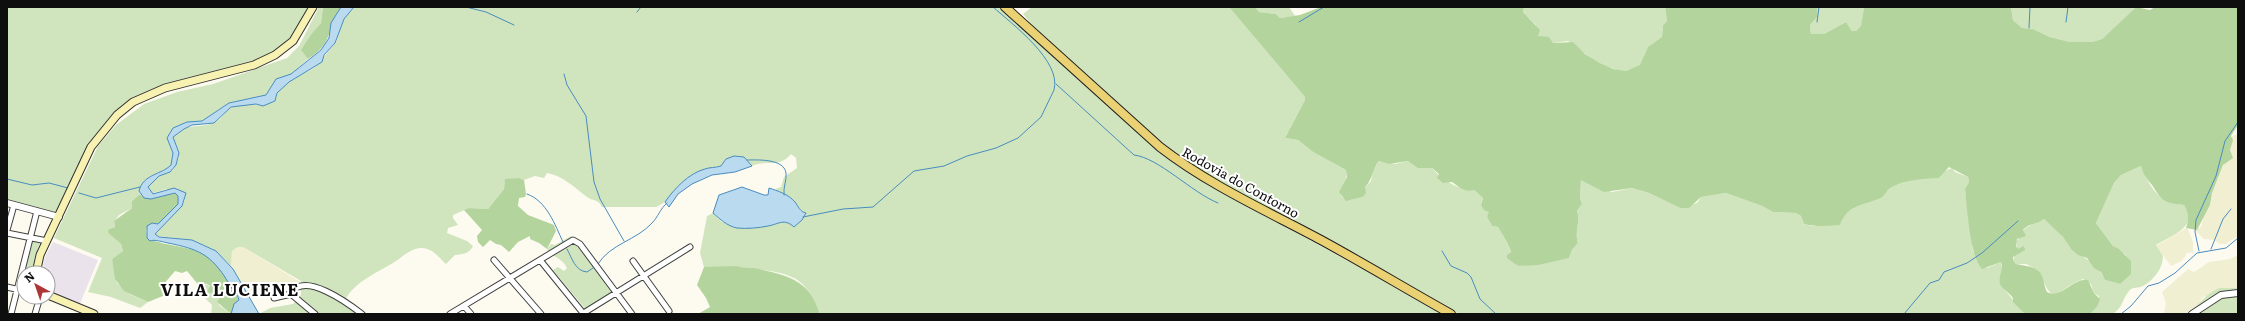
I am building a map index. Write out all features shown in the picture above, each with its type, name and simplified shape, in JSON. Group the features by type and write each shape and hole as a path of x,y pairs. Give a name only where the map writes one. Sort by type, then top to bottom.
{"main road":[{"path":"38,265 40,256 91,147 117,115 133,102 165,88 254,65 275,55 294,41 313,7"},
{"name":"Rodovia do Contorno","path":"1005,7 1160,148 1177,160 1236,195 1369,266 1451,314"},
{"path":"56,298 94,314"}],"street":[{"path":"7,203 59,218"},
{"path":"7,230 14,205"},
{"path":"23,265 37,211"},
{"path":"7,233 47,241"},
{"path":"450,314 568,242 576,241 632,314"},
{"path":"540,260 582,314 690,247"},
{"path":"494,260 541,314"},
{"path":"633,261 669,311"},
{"path":"274,298 292,294 296,288 302,285 333,293 362,314"},
{"path":"2192,314 2221,294 2238,293"},
{"path":"292,294 315,314"},
{"path":"11,314 16,296"},
{"path":"464,306 471,314"}],"shaded area":[{"path":"2238,134 2238,236 2226,244 2220,244 2214,240 2204,239 2195,230 2201,227 2204,216 2210,205 2212,193 2225,162 2231,159 2230,150 2232,136"},
{"path":"2186,228 2188,229 2193,242 2193,252 2187,253 2182,261 2171,266 2156,246"},
{"path":"53,242 98,260 79,306 56,296 56,265 43,265 45,257"},
{"path":"238,247 243,247 302,283 297,287 274,286 247,292 231,266 232,251"},
{"path":"2238,255 2238,288 2203,297 2196,308 2188,314 2164,314 2166,303 2162,292 2188,269 2194,272 2209,262 2230,259"}],"green space":[{"path":"7,7 309,7 298,31 276,55 152,93 130,106 100,133 58,213 7,199"},
{"path":"319,7 323,7 321,23 312,33 302,50 308,59 291,74 276,79 266,95 229,103 202,121 187,122 173,128 167,138 173,153 171,165 144,181 139,191 140,194 132,201 132,208 119,215 114,222 115,227 107,232 121,244 123,251 112,259 117,283 130,294 148,302 140,308 111,297 88,292 102,258 54,238 98,146 116,125 144,104 177,92 213,84 287,58 299,46"},
{"path":"323,7 341,7 336,15 326,41 317,53 308,59 301,50 312,33 321,23"},
{"path":"354,7 1001,7 1164,156 1208,185 1446,314 820,314 811,295 796,279 787,275 764,270 704,267 700,253 707,216 713,213 722,222 761,227 777,222 788,222 802,212 793,200 775,189 781,187 784,177 797,168 796,158 791,154 786,159 777,163 762,163 752,166 750,163 726,159 721,166 705,169 687,179 678,186 665,202 656,207 602,207 597,201 587,197 563,179 553,174 547,173 544,178 535,176 524,180 519,178 505,180 504,189 488,209 469,208 453,215 453,218 458,225 448,228 447,233 467,241 473,246 470,251 455,255 446,264 433,251 426,248 419,248 408,252 361,282 350,293 345,300 361,314 259,314 270,308 293,304 301,295 301,281 243,247 238,247 232,251 231,266 216,251 192,240 156,236 155,234 157,230 182,205 185,200 166,189 151,194 148,187 159,176 173,170 179,157 173,137 178,132 183,129 207,125 215,122 232,107 250,104 263,106 276,99 281,88 291,80 315,67 326,55 336,42 342,21"},
{"path":"1032,7 1229,7 1305,97 1305,100 1285,138 1298,140 1313,152 1346,170 1347,174 1341,193 1342,197 1350,200 1363,197 1365,187 1371,181 1373,170 1379,161 1395,164 1408,161 1424,168 1432,168 1451,184 1468,190 1474,190 1483,198 1481,203 1490,213 1487,217 1492,226 1498,227 1510,249 1511,253 1507,255 1518,266 1569,258 1572,250 1578,243 1577,211 1582,204 1580,198 1581,180 1612,192 1632,188 1649,193 1680,208 1697,203 1701,197 1726,193 1762,206 1773,212 1796,213 1801,216 1804,224 1812,226 1840,225 1843,218 1852,209 1881,198 1892,187 1903,182 1926,178 1939,178 1945,171 1952,168 1955,172 1968,177 1969,182 1965,189 1973,251 1987,268 2001,262 2005,290 2025,314 1459,314 1191,166 1149,133 1034,27 1023,14"},
{"path":"1229,7 1255,7 1259,12 1276,14 1280,18 1300,15 1321,7 1524,7 1523,12 1540,30 1538,36 1549,37 1553,43 1573,42 1585,54 1600,63 1613,69 1626,71 1640,65 1648,47 1662,37 1663,25 1667,21 1665,7 1817,7 1817,17 1810,25 1811,34 1824,34 1846,22 1852,31 1856,31 1861,26 1864,7 2011,7 2013,20 2022,28 2033,29 2050,37 2070,42 2092,42 2102,39 2136,7 2150,10 2155,7 2238,7 2238,125 2231,136 2233,140 2230,150 2233,158 2223,165 2212,193 2210,205 2197,230 2186,228 2188,216 2184,205 2168,202 2161,198 2145,176 2141,166 2121,175 2114,183 2096,223 2113,246 2119,249 2131,261 2131,274 2120,284 2105,280 2101,272 2094,268 2087,258 2078,255 2071,249 2063,237 2044,219 2028,226 2023,230 2026,236 2017,239 2016,246 2018,249 2024,246 2025,250 2013,257 2016,264 2030,267 2040,272 2047,292 2052,294 2062,291 2082,280 2088,280 2094,293 2100,299 2097,307 2090,314 2025,314 2013,302 2013,298 2002,288 2000,284 2002,267 2001,262 1982,269 1978,263 1972,243 1968,219 1965,189 1969,182 1968,177 1949,167 1939,178 1920,179 1898,184 1889,189 1881,198 1852,209 1843,218 1840,225 1826,226 1804,224 1801,216 1796,213 1773,212 1762,206 1726,193 1701,197 1689,208 1680,208 1649,193 1632,188 1604,192 1581,180 1580,198 1582,204 1577,211 1578,243 1572,250 1569,258 1538,265 1518,266 1507,258 1507,255 1511,252 1510,248 1498,227 1492,226 1487,217 1489,212 1484,210 1481,205 1483,198 1474,190 1465,190 1452,182 1443,183 1437,178 1439,174 1432,168 1418,168 1408,161 1389,164 1379,161 1370,181 1365,187 1366,193 1363,197 1346,201 1339,192 1347,177 1346,170 1313,152 1298,140 1285,138 1305,100 1305,97"},
{"path":"1255,7 1289,7 1295,16 1280,18 1276,14 1259,12"},
{"path":"1524,7 1665,7 1667,21 1663,25 1662,37 1648,48 1640,65 1632,70 1623,71 1613,69 1602,64 1568,41 1553,43 1538,36 1536,25 1523,12"},
{"path":"1817,7 1864,7 1861,27 1856,31 1852,31 1846,22 1824,34 1811,34 1810,25 1817,17"},
{"path":"2011,7 2136,7 2102,39 2092,42 2070,42 2050,37 2033,29 2022,28 2013,20"},
{"path":"2141,166 2156,193 2168,201 2184,205 2188,212 2189,219 2182,230 2156,245 2163,256 2160,269 2151,280 2143,286 2131,289 2117,311 2113,314 2090,314 2097,307 2099,296 2094,293 2091,284 2083,279 2056,294 2052,294 2044,283 2039,271 2026,264 2016,264 2013,260 2017,249 2016,241 2024,234 2023,231 2025,228 2044,219 2060,234 2071,248 2099,270 2105,280 2120,284 2126,255 2113,246 2096,223 2114,183 2121,175"},
{"path":"519,178 524,180 526,194 525,197 519,198 518,206 528,215 554,225 556,231 547,249 530,239 530,236 518,242 509,252 501,245 490,240 483,247 478,242 477,236 482,230 464,210 469,208 488,209 504,189 505,179"},
{"path":"175,193 178,196 178,204 158,224 155,223 146,229 147,238 192,249 211,259 219,267 238,296 238,300 231,314 217,302 220,296 217,292 207,292 210,286 196,282 187,271 182,273 175,271 163,285 163,296 148,302 124,291 115,279 112,259 123,251 121,244 108,233 108,230 115,227 114,221 132,208 132,201 140,194 142,196 154,198"},
{"path":"571,236 614,294 587,311 553,270 558,267 564,271 567,268 566,266 558,258 550,255 547,249 551,244 555,245"},
{"path":"32,241 40,243 35,255 33,265 26,265"},
{"path":"737,266 756,268 780,274 797,282 811,294 820,314 698,314 710,307 697,285 704,267"},
{"path":"196,282 213,288 220,296 218,300 219,305 231,314 211,314 212,305 200,293"},
{"path":"2219,288 2238,288 2238,314 2188,314 2206,296"}],"water":[{"path":"341,7 354,7 344,19 335,43 324,55 322,62 289,82 277,93 275,101 263,106 256,104 231,107 214,123 192,125 184,129 173,137 179,153 176,165 170,172 159,176 148,187 153,194 174,188 186,193 182,206 155,234 159,237 192,240 216,251 233,269 259,314 231,314 234,304 239,300 216,265 203,254 196,251 159,241 150,241 147,238 147,226 152,223 158,224 178,204 178,196 175,193 151,199 144,198 139,191 141,185 148,178 171,165 173,153 167,138 173,128 187,122 202,121 229,103 266,95 276,79 291,74 321,50 329,38 331,23"},
{"path":"734,156 744,157 752,166 735,172 712,175 692,184 678,194 669,207 665,202 677,187 693,174 707,168 721,166 726,159"},
{"path":"742,187 764,195 768,195 769,188 779,192 792,199 801,210 806,213 802,220 794,227 784,222 757,228 737,228 730,226 713,213 719,195"}],"waterway":[{"path":"466,7 486,12 514,25"},
{"path":"637,12 641,7"},
{"path":"803,217 843,209 873,207 914,171 944,166 967,156 996,148 1018,138 1041,117 1054,90 1054,79 1051,67 1034,44 993,7"},
{"path":"1299,22 1324,7"},
{"path":"1817,22 1819,7"},
{"path":"2029,28 2030,7"},
{"path":"2066,22 2068,7"},
{"path":"564,74 567,85 586,116 594,182 600,199 624,241"},
{"path":"1056,84 1134,155 1144,157 1154,162 1197,191 1218,203"},
{"path":"2199,251 2195,232 2196,220 2216,176 2225,141 2238,122"},
{"path":"747,160 775,162 784,168 786,173 784,195"},
{"path":"7,179 32,185 49,183 68,188"},
{"path":"79,193 96,198 140,187"},
{"path":"527,194 540,202 550,214 563,242"},
{"path":"598,264 609,252 646,229 667,203"},
{"path":"2211,249 2223,219 2231,209"},
{"path":"1904,314 1930,283 1939,280 1944,272 1967,263 1982,253 2018,221"},
{"path":"2121,314 2131,306 2148,286 2159,283 2175,273 2197,253 2226,248 2238,238"},
{"path":"567,249 577,267 587,272 593,268"},
{"path":"1442,251 1451,266 1467,273 1471,277 1480,299 1496,314"}],"district":[{"name":"VILA LUCIENE","path":"230,288"}]}
